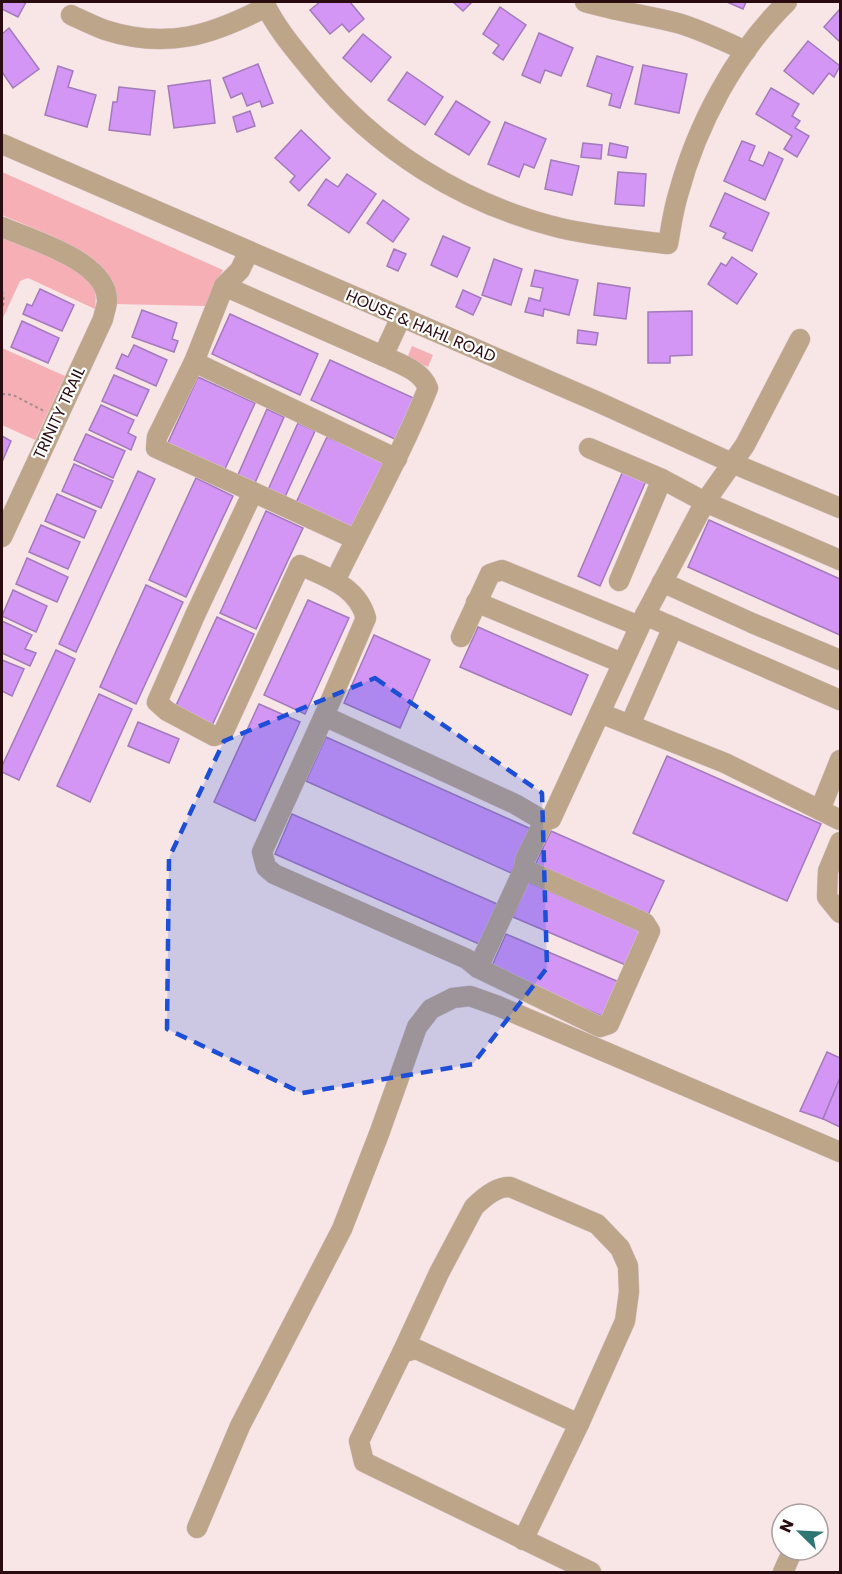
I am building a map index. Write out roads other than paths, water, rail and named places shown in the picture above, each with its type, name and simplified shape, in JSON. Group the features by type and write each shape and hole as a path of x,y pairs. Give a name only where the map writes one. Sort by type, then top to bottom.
{"street":[{"path":"585,2 614,11 679,24 708,33 746,51"},
{"path":"71,15 105,30 139,37 168,39 199,35 230,26 265,4 298,53 353,116 394,151 435,177 519,216 561,228 611,238 668,244 677,195 694,145 718,96 746,51 787,2"},
{"name":"HOUSE & HAHL ROAD","path":"2,144 840,508"},
{"name":"TRINITY TRAIL","path":"2,227 74,258 93,272 104,287 107,301 103,319 2,537"},
{"path":"249,251 240,270 224,286 194,362 157,437 156,448 356,539"},
{"path":"224,286 411,369 425,380 428,388 397,459 335,581"},
{"path":"383,356 401,317"},
{"path":"478,968 524,869 525,860 544,822 551,819 642,621 705,502 745,445 800,339"},
{"path":"194,362 397,459"},
{"path":"589,448 662,479 705,502 840,560"},
{"path":"619,581 662,479"},
{"path":"253,492 196,613 158,702 167,711 214,736 223,734 300,565 335,581 355,594 363,607 366,618 262,852 266,867 274,874 467,959 478,968 600,1027 609,1024 650,931 645,923 524,869"},
{"path":"461,637 490,574 502,570 642,621 673,627 840,700"},
{"path":"662,582 752,624 840,660"},
{"path":"476,602 622,663"},
{"path":"630,725 673,627"},
{"path":"600,713 725,763 840,820"},
{"path":"324,716 515,804 544,822"},
{"path":"820,810 840,760"},
{"path":"838,852 828,871 827,897 840,913"},
{"path":"197,1528 240,1426 342,1229 417,1027 431,1009 453,998 470,996 840,1152"},
{"path":"523,1540 625,1321 629,1293 628,1266 620,1248 597,1224 504,1186 474,1207 439,1273 359,1441 364,1462 523,1540 591,1572"},
{"path":"402,1353 416,1349 579,1424"}]}
